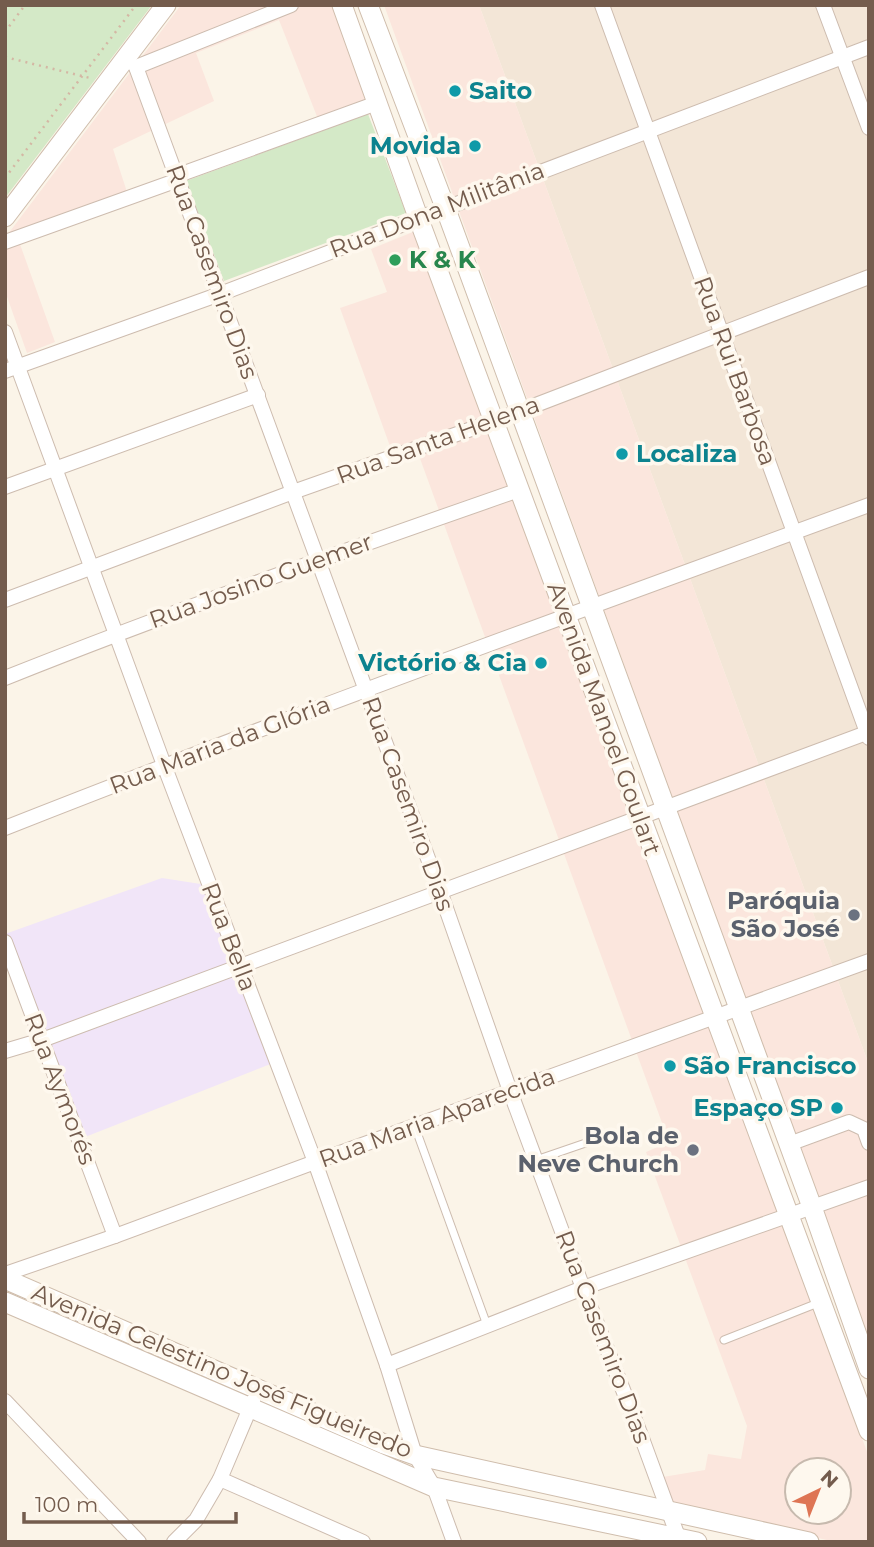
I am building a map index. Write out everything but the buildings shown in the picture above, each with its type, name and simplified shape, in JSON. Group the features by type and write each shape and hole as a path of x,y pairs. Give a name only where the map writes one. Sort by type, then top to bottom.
{"main road":[{"path":"5,217 130,62 166,5"},
{"name":"Avenida Manoel Goulart","path":"342,5 418,217 869,1432"},
{"name":"Avenida Manoel Goulart","path":"370,6 789,1144 869,1369"},
{"name":"Avenida Celestino José Figueiredo","path":"5,1277 384,1444 415,1455 809,1542"},
{"name":"Avenida Celestino José Figueiredo","path":"5,1303 434,1487 685,1540"}],"street":[{"path":"130,62 291,5"},
{"name":"Rua Rui Barbosa","path":"602,5 868,734"},
{"path":"823,5 869,128"},
{"name":"Rua Dona Militânia","path":"12,369 220,294 869,47"},
{"name":"Rua Casemiro Dias","path":"130,62 177,178 258,395 583,1288 669,1511 685,1540"},
{"path":"5,242 377,103"},
{"name":"Rua Santa Helena","path":"5,600 293,492 494,421 869,277"},
{"name":"Rua Bella","path":"5,331 12,369 55,468 164,765 315,1162 387,1365 415,1455 434,1487 454,1542"},
{"path":"5,487 258,395"},
{"name":"Rua Josino Guemer","path":"5,678 318,560 519,490"},
{"name":"Rua Maria da Glória","path":"5,828 164,765 869,505"},
{"path":"5,1051 42,1040 868,734"},
{"name":"Rua Aymorés","path":"5,942 115,1236"},
{"name":"Rua Maria Aparecida","path":"5,1277 869,961"},
{"path":"789,1144 849,1122 864,1129 869,1143"},
{"path":"387,1365 583,1288 869,1187"},
{"path":"174,1542 196,1520 220,1479 258,1389"},
{"path":"5,1401 139,1542"},
{"path":"220,1479 363,1542"}],"lane":[{"path":"415,1127 487,1325"},
{"path":"536,1160 606,1136"},
{"path":"724,1340 821,1302"}],"path":[{"path":"5,32 25,5"},
{"path":"5,178 136,5"},
{"path":"5,57 96,79"}],"shaded area":[{"path":"181,5 332,5 368,98 318,119 279,20 196,53 214,101 113,149 127,192 16,233 55,342 27,353 5,291 5,238"},
{"path":"384,5 479,5 869,1065 869,1338"},
{"path":"479,5 869,5 869,1065"},
{"path":"413,232 869,1457 869,1542 836,1542 672,1506 663,1477 705,1470 708,1454 741,1459 747,1426 646,1152 669,1142 414,442 391,449 340,308 387,292 371,249"},
{"path":"162,878 207,885 273,1063 80,1139 5,934"}],"green space":[{"path":"5,5 152,5 5,198"},
{"path":"368,114 406,213 224,281 186,181"}],"place":[{"name":"Saito","path":"455,91"},
{"name":"Movida","path":"475,146"},
{"name":"K & K","path":"395,260"},
{"name":"Localiza","path":"622,454"},
{"name":"Victório & Cia","path":"541,663"},
{"name":"Paróquia São José","path":"854,915"},
{"name":"São Francisco","path":"670,1066"},
{"name":"Espaço SP","path":"837,1108"},
{"name":"Bola de Neve Church","path":"693,1150"}]}
